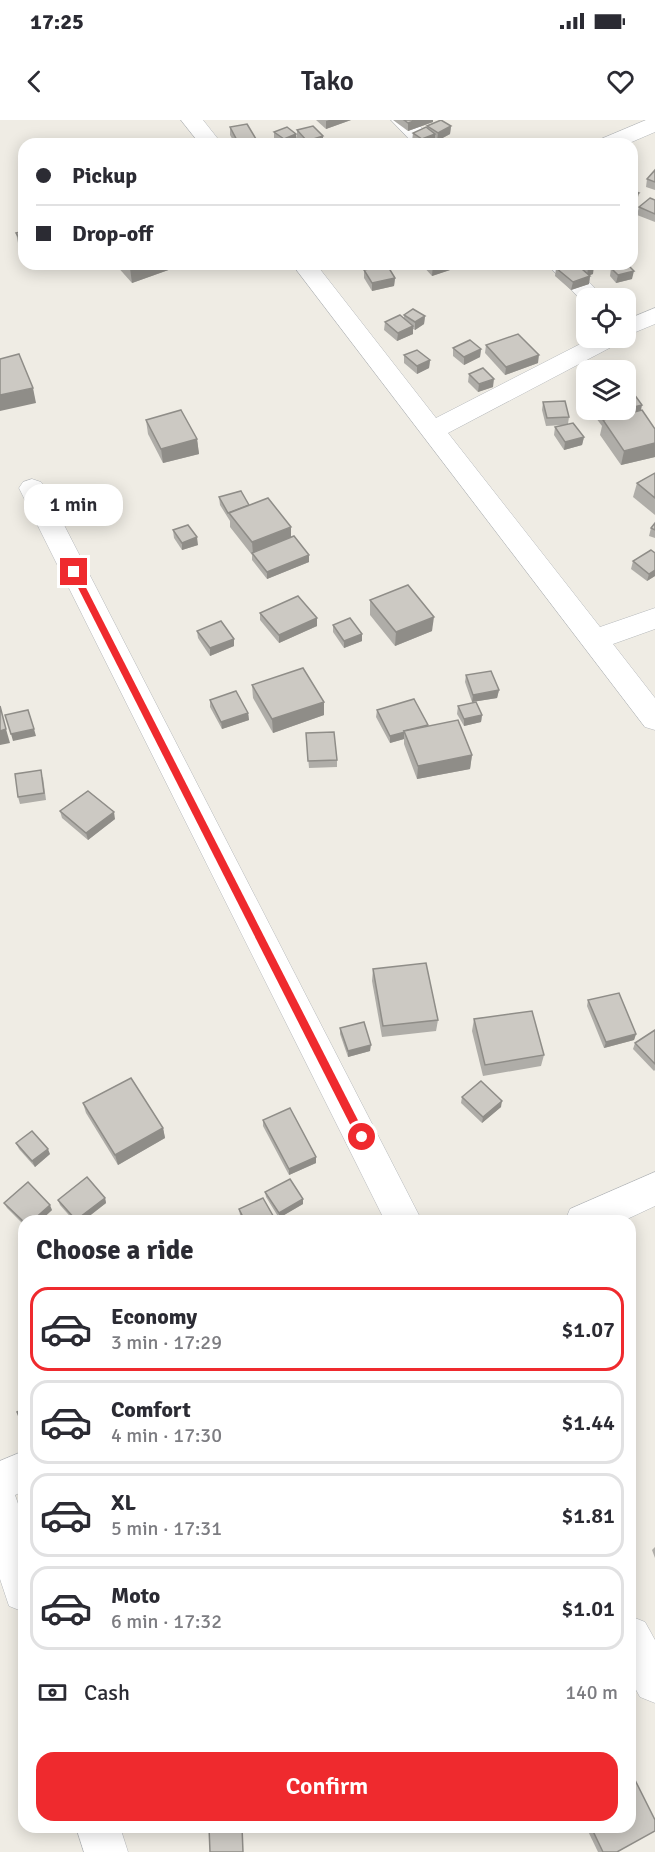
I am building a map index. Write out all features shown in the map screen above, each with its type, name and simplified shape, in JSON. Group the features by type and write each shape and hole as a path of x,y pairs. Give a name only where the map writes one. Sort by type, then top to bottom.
{"street":[{"path":"192,120 206,138"},
{"path":"402,120 420,138"},
{"path":"623,138 655,124"},
{"path":"309,270 655,719"},
{"path":"565,270 582,288"},
{"path":"636,324 655,315"},
{"path":"432,431 591,348"},
{"path":"32,488 401,1215"},
{"path":"594,640 655,618"},
{"path":"596,1215 655,1188"},
{"path":"0,1482 18,1474"},
{"path":"0,1508 18,1570"},
{"path":"636,1648 655,1682"},
{"path":"100,1833 106,1852"}],"building":[{"path":"441,120 451,126 438,133 427,126"},
{"path":"247,124 255,138 236,138 230,127"},
{"path":"313,126 323,136 304,138 297,130"},
{"path":"287,127 296,134 283,138 274,132"},
{"path":"426,127 435,134 420,138 413,133"},
{"path":"655,170 655,182 647,179"},
{"path":"650,198 655,200 655,214 639,207"},
{"path":"364,270 390,270 395,278 372,283"},
{"path":"558,270 583,270 590,276 573,282"},
{"path":"613,270 634,271 618,275"},
{"path":"413,309 425,316 415,322 404,315"},
{"path":"400,315 413,326 398,333 385,322"},
{"path":"518,334 539,355 506,367 486,345"},
{"path":"470,340 481,349 464,357 453,348"},
{"path":"417,350 430,360 417,366 404,355"},
{"path":"19,354 33,388 0,395 0,359"},
{"path":"483,368 494,379 479,384 469,374"},
{"path":"636,397 642,405 636,406"},
{"path":"565,401 569,417 547,418 543,402"},
{"path":"181,410 197,439 161,449 146,420"},
{"path":"642,410 655,429 655,443 624,451 603,420 636,420 636,412"},
{"path":"573,423 584,437 565,442 555,427"},
{"path":"655,473 655,498 637,483"},
{"path":"241,491 249,505 228,513 219,497"},
{"path":"268,498 291,527 252,542 229,513"},
{"path":"188,525 197,537 182,543 173,530"},
{"path":"294,536 309,555 267,572 252,553"},
{"path":"651,550 655,553 655,570 649,574 633,561"},
{"path":"408,585 434,617 396,632 370,600"},
{"path":"298,596 317,618 279,635 260,613"},
{"path":"350,618 362,634 344,641 333,625"},
{"path":"221,621 234,639 210,648 197,631"},
{"path":"303,668 324,702 272,719 252,685"},
{"path":"491,671 499,690 473,695 466,675"},
{"path":"236,691 248,713 221,722 210,700"},
{"path":"414,699 428,725 390,736 377,710"},
{"path":"476,702 482,715 464,719 458,706"},
{"path":"0,706 6,729 0,731"},
{"path":"28,710 34,729 11,734 5,715"},
{"path":"458,720 472,755 418,766 404,731"},
{"path":"334,732 337,760 308,761 306,733"},
{"path":"41,770 44,793 18,797 15,774"},
{"path":"88,791 114,812 86,833 60,811"},
{"path":"426,963 438,1020 383,1026 373,969"},
{"path":"619,993 636,1034 606,1042 588,1000"},
{"path":"532,1011 544,1055 485,1065 474,1019"},
{"path":"364,1022 371,1045 348,1051 340,1028"},
{"path":"655,1030 655,1064 635,1043"},
{"path":"131,1078 163,1128 115,1155 83,1103"},
{"path":"481,1081 502,1101 483,1117 462,1097"},
{"path":"290,1108 316,1157 289,1169 263,1120"},
{"path":"32,1131 48,1149 32,1161 16,1143"},
{"path":"87,1177 105,1198 83,1215 72,1215 58,1200"},
{"path":"290,1179 303,1199 279,1213 265,1192"},
{"path":"28,1182 50,1205 39,1215 18,1216 4,1203"},
{"path":"263,1198 273,1215 242,1215 239,1209"},
{"path":"636,1782 655,1820 655,1831 617,1852 603,1852 594,1833 636,1833"},
{"path":"209,1833 242,1833 243,1852 210,1852"}],"route":[{"path":"74,572 362,1137"}]}
